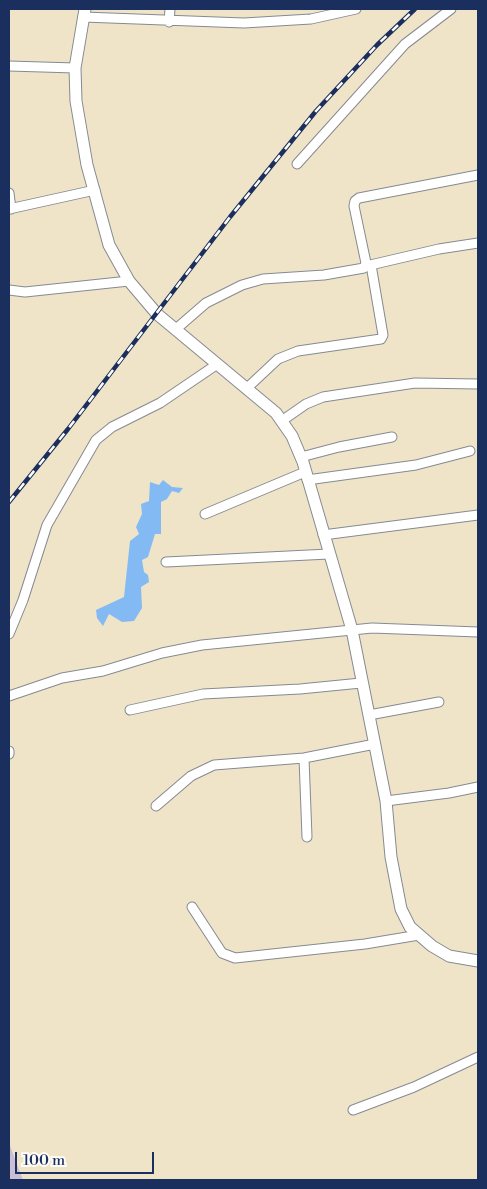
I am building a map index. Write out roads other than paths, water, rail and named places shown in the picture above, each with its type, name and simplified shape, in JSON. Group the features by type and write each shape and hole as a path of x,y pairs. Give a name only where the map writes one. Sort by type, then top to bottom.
{"street":[{"path":"169,22 170,9"},
{"path":"356,9 294,21 169,22 84,13 75,68 79,124 87,165 110,245 129,281 157,314 283,420 292,436 300,456 352,630 361,683 386,801 391,857 401,909 410,927 432,946 449,956 478,961"},
{"path":"297,164 405,44 451,9"},
{"path":"9,66 75,68"},
{"path":"246,389 278,359 298,351 380,339 383,335 354,209 356,200 478,175"},
{"path":"9,193 10,209 94,190"},
{"path":"176,329 206,304 242,285 263,279 324,275 362,269 368,265 439,249 478,244"},
{"path":"9,290 25,292 129,281"},
{"path":"9,634 23,600 47,525 96,440 112,427 160,402 216,365"},
{"path":"283,420 306,404 322,397 415,383 478,384"},
{"path":"300,456 339,446 392,437"},
{"path":"205,514 306,476 416,465 470,451"},
{"path":"323,535 478,515"},
{"path":"166,562 329,554"},
{"path":"9,696 62,678 103,671 171,650 221,643 377,628 478,632"},
{"path":"130,710 203,694 300,689 361,683"},
{"path":"369,715 439,702"},
{"path":"156,806 191,776 214,765 304,758 375,744"},
{"path":"304,758 307,838"},
{"path":"386,801 449,794 478,787"},
{"path":"192,907 222,953 235,958 365,944 419,935"},
{"path":"353,1110 414,1088 478,1057"}],"water":[{"path":"163,480 172,487 183,488 179,493 172,491 167,499 161,502 161,534 155,534 148,557 142,560 144,572 148,575 149,582 141,587 142,608 134,621 122,622 109,614 103,626 97,618 96,610 124,597 130,541 139,534 136,527 142,514 141,504 149,501 150,482 159,485"}],"railway":[{"path":"9,502 68,429 230,217 316,111 377,45 415,9"}]}
